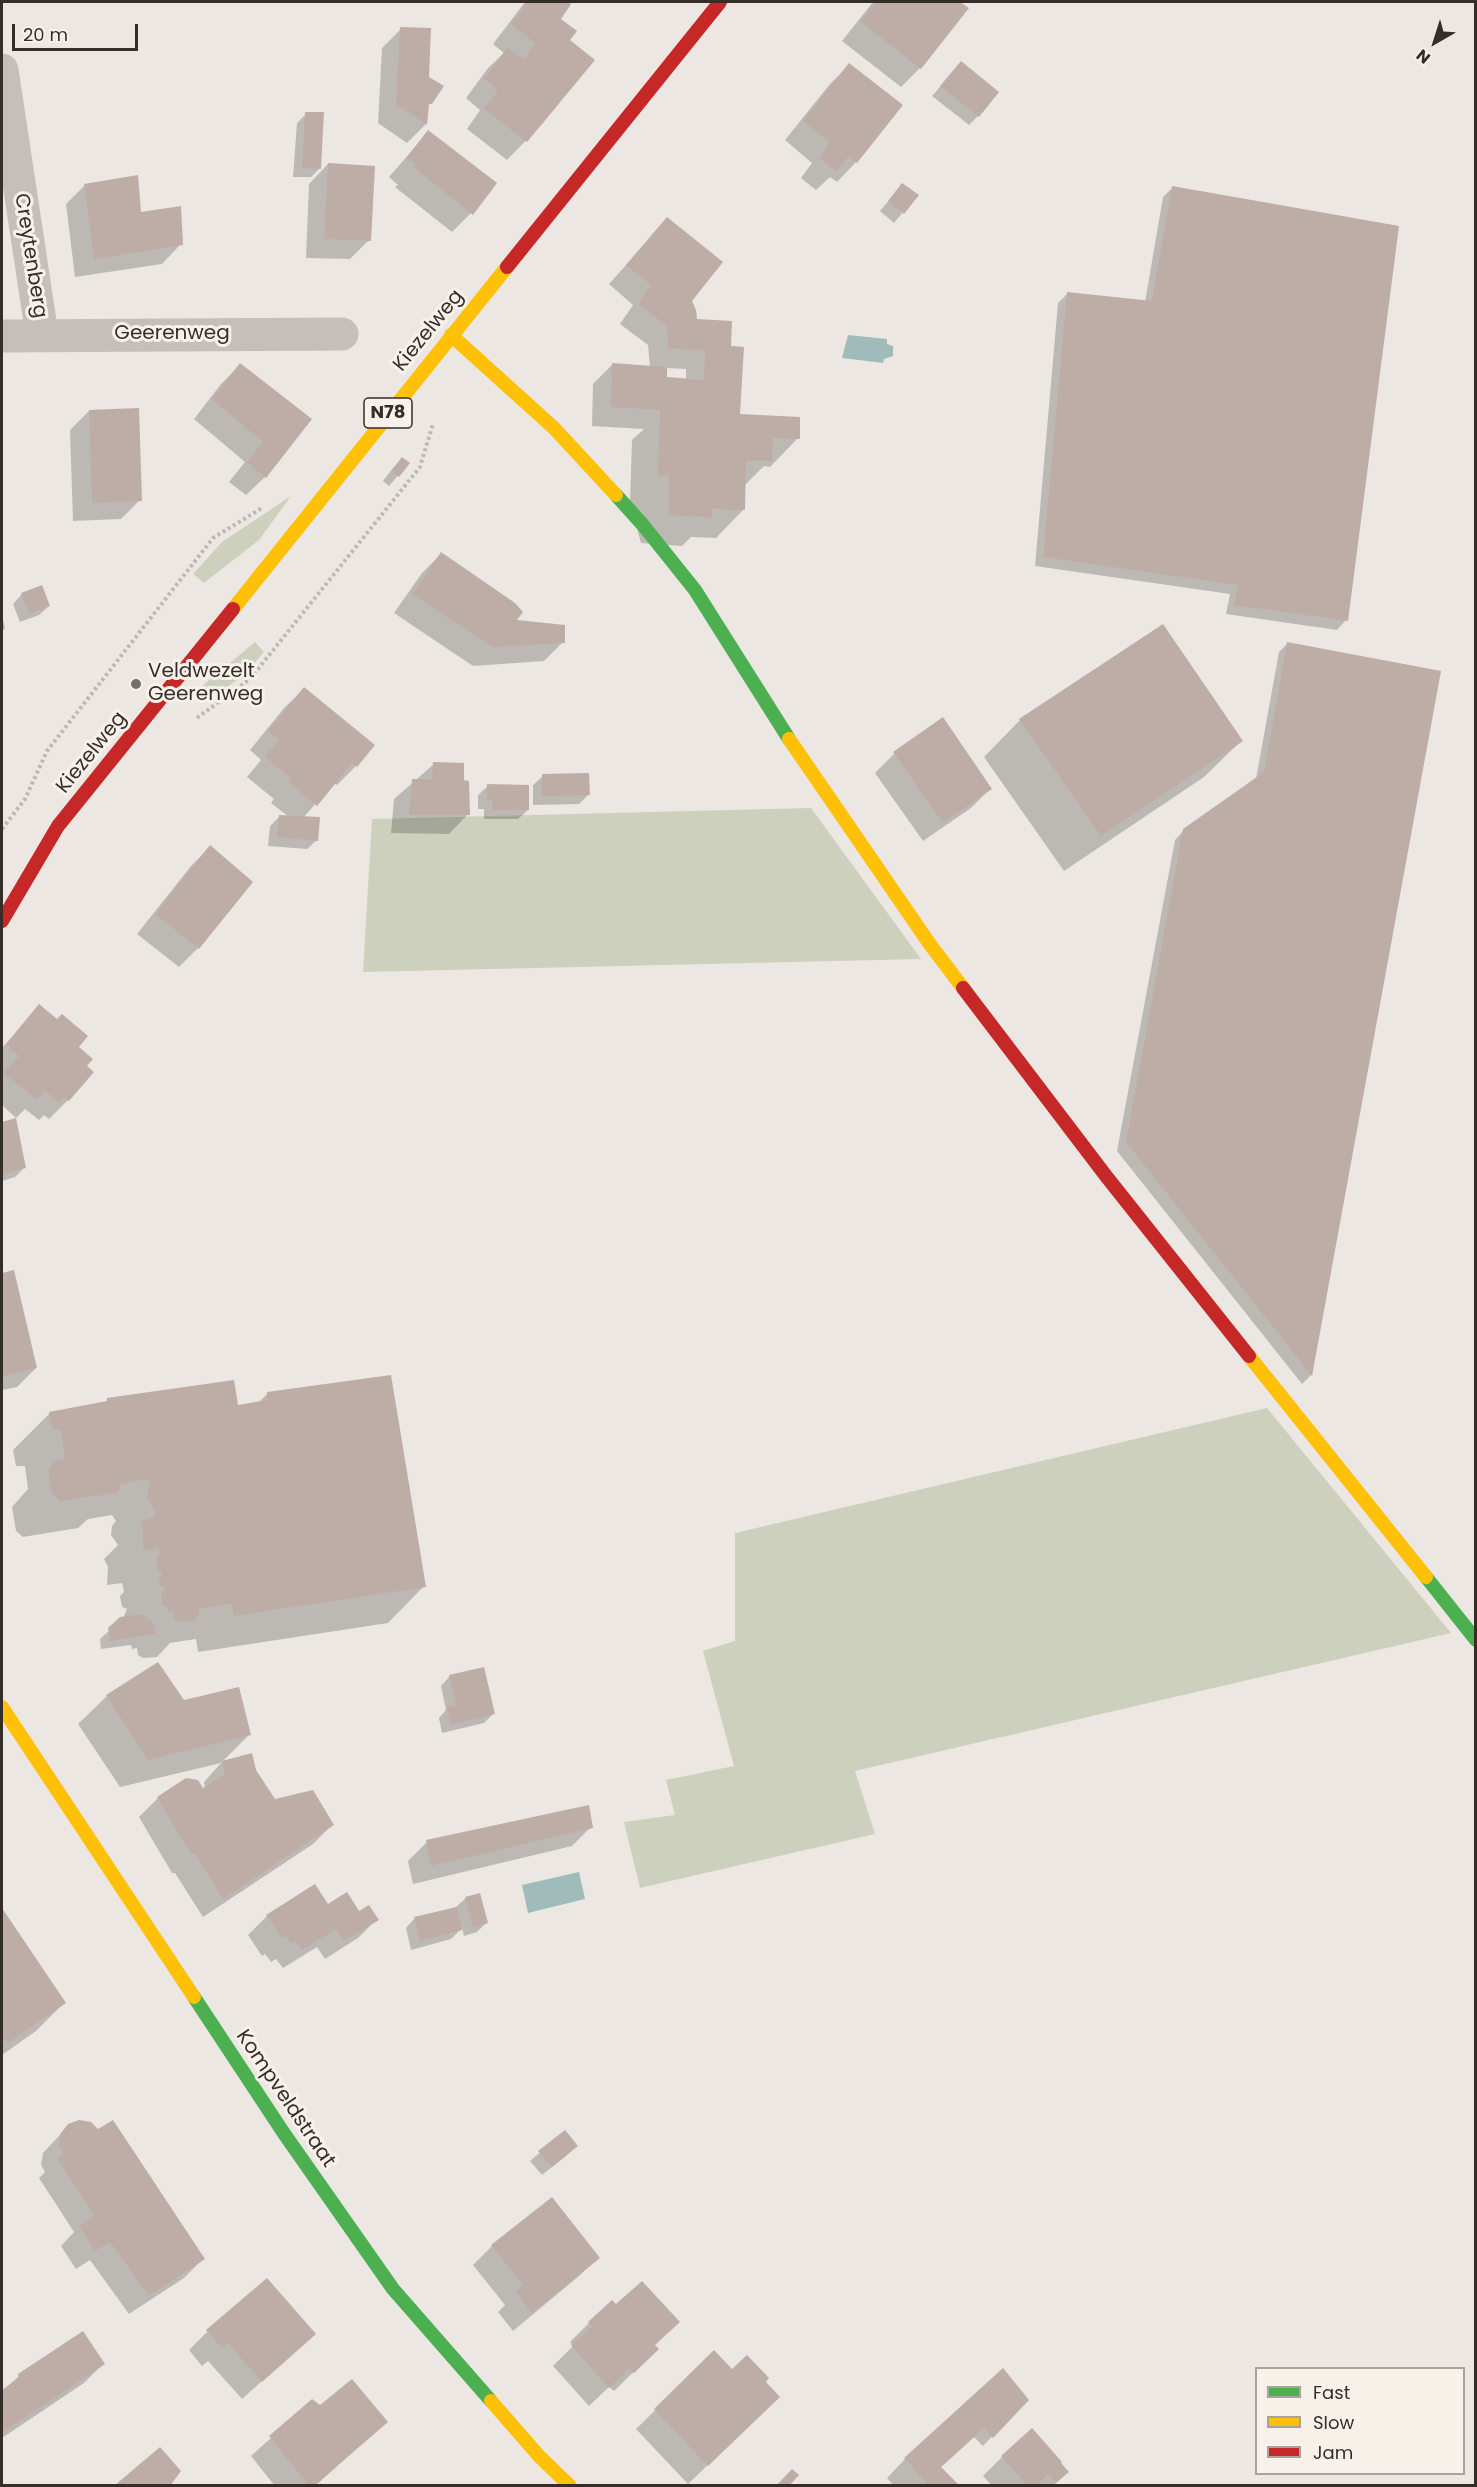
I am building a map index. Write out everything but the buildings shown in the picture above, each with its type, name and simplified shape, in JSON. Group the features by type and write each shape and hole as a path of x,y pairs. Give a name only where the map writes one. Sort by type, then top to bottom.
{"street":[{"name":"Kiezelweg","path":"2,921 58,826 720,2"},
{"name":"Creytenberg","path":"2,70 42,335"},
{"name":"Geerenweg","path":"2,336 342,333"},
{"path":"451,334 554,428 643,525 695,590 784,732 929,943 1106,1176 1476,1640"},
{"name":"Kiezelweg","path":"26,855 58,826"},
{"name":"Kompveldstraat","path":"2,1707 283,2132 393,2289 476,2386 539,2456 570,2486"}],"green space":[{"path":"291,496 259,540 204,583 193,574 222,542"},
{"path":"255,642 264,652 245,674 207,702 195,692"},
{"path":"811,808 921,959 363,972 372,819"},
{"path":"1267,1408 1451,1633 855,1771 875,1834 640,1888 624,1822 675,1815 666,1780 734,1766 703,1651 735,1641 735,1533"}],"water":[{"path":"848,335 887,339 887,344 893,346 893,356 884,359 883,363 842,358"},
{"path":"579,1872 585,1899 528,1913 522,1885"}],"traffic: fast":[{"path":"616,495 695,590 789,739"},
{"path":"1426,1577 1476,1640"},
{"path":"194,1997 283,2132 393,2289 491,2401"}],"traffic: slow":[{"path":"233,609 507,267"},
{"path":"451,335 554,428 616,495"},
{"path":"789,739 929,943 963,988"},
{"path":"1249,1356 1426,1577"},
{"path":"2,1707 194,1997"},
{"path":"491,2401 539,2456 570,2486"}],"traffic: jam":[{"path":"507,267 720,2"},
{"path":"2,921 58,826 233,609"},
{"path":"963,988 1106,1176 1249,1356"}],"place":[{"name":"Veldwezelt Geerenweg","path":"136,684"}]}
